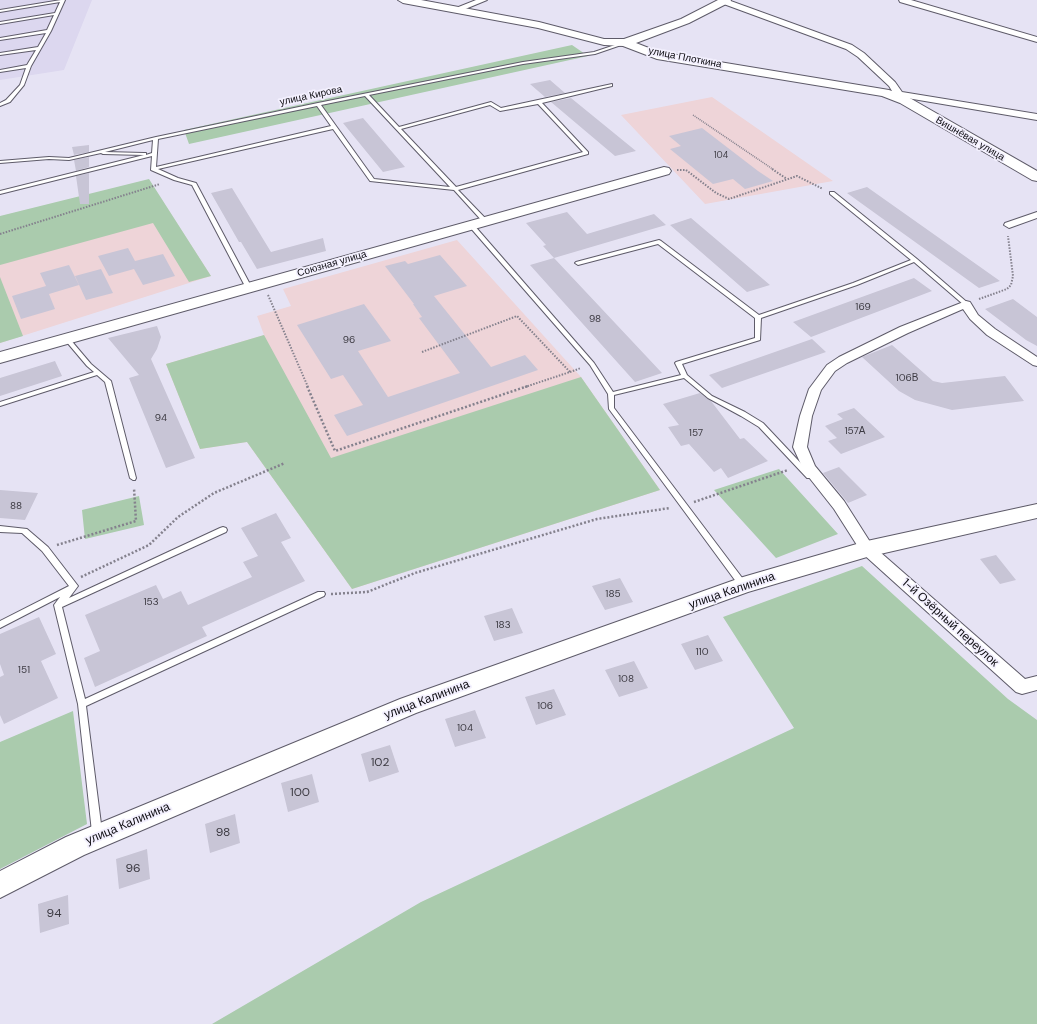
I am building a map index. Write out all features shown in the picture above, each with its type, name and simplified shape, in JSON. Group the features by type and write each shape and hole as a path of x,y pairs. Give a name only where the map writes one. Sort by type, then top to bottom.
{"street":[{"name":"улица Плоткина","path":"403,0 546,27 604,42 625,43 658,55 870,89"},
{"path":"455,10 483,0"},
{"path":"903,0 1037,40"},
{"path":"625,43 685,21 725,1 849,47 861,55 892,84 901,97 983,107 1037,117"},
{"name":"Вишнёвая улица","path":"870,89 901,97 1037,177"},
{"name":"Союзная улица","path":"0,358 664,170"},
{"path":"1009,225 1037,215"},
{"path":"867,549 839,505 809,468 800,447 806,416 815,389 831,368 849,357 897,333 966,304 974,317 980,322 1037,362"},
{"name":"улица Калинина","path":"0,885 75,846 408,706 743,585 867,549 1037,511"},
{"name":"1-й Озёрный переулок","path":"867,549 1022,687 1037,682"}],"lane":[{"path":"0,11 63,1"},
{"path":"0,105 8,101 22,85 29,66 49,31 63,1"},
{"path":"0,23 56,14"},
{"path":"0,39 49,31"},
{"name":"улица Кирова","path":"0,162 48,158 69,159 156,138 318,104 523,63 595,53 625,43"},
{"path":"0,54 39,48"},
{"path":"0,71 29,66"},
{"path":"399,128 491,103 500,110 610,85"},
{"path":"367,95 455,189 478,223 592,364 611,394 611,408 743,585"},
{"path":"318,104 372,180 455,189 586,153 539,102"},
{"path":"153,169 334,127"},
{"path":"153,169 156,138"},
{"path":"92,153 154,154"},
{"path":"0,193 154,154"},
{"path":"153,169 176,179 194,184 256,286"},
{"path":"832,193 915,260 966,304"},
{"path":"578,263 659,242 758,317"},
{"path":"758,317 855,284 915,260"},
{"path":"758,317 758,338 678,364 685,376 710,397 743,414 761,426 839,505"},
{"path":"67,339 89,365 108,381 133,478"},
{"path":"0,404 98,373"},
{"path":"611,394 685,376"},
{"path":"0,529 24,531 45,548 73,584"},
{"path":"58,606 223,530"},
{"path":"73,584 58,606 82,704 97,837"},
{"path":"0,625 73,584"},
{"path":"82,704 321,594"}],"path":[{"path":"693,115 787,180"},
{"path":"664,170 686,170 716,193 729,199 797,176 832,193"},
{"path":"0,234 176,179"},
{"path":"966,304 1000,292 1007,289 1011,285 1013,276 1008,239 1009,225"},
{"path":"256,286 334,451 570,372 517,316 422,352"},
{"path":"73,584 149,545 178,517 214,492 285,463"},
{"path":"321,594 368,592 415,573 596,519 684,506 800,466"},
{"path":"45,548 136,521 133,478"}],"shaded area":[{"path":"0,0 92,0 64,70 0,80"},
{"path":"712,97 833,181 705,204 621,115"},
{"path":"160,197 211,276 0,343 0,242"},
{"path":"457,240 581,377 660,490 352,589 247,442 200,449 166,364 264,335 257,316 291,306 283,289"}],"green space":[{"path":"572,45 588,56 189,144 184,130"},
{"path":"149,179 211,276 189,282 153,223 0,265 0,216"},
{"path":"0,277 23,336 0,343"},
{"path":"264,335 331,458 581,377 660,490 352,589 247,442 200,449 166,364"},
{"path":"779,469 838,534 776,558 714,490"},
{"path":"139,496 144,525 85,539 82,510"},
{"path":"862,566 1008,699 1037,720 1037,1024 212,1024 421,902 794,728 723,617"},
{"path":"73,711 87,824 0,869 0,742"}],"building":[{"path":"550,80 565,93 545,97 530,84"},
{"path":"571,98 636,151 615,156 551,102"},
{"path":"363,118 405,167 383,172 343,123"},
{"path":"702,128 773,181 745,189 733,179 713,184 670,149 681,146 669,136"},
{"path":"89,145 89,152 74,155 72,147"},
{"path":"89,157 89,167 76,171 74,160"},
{"path":"89,173 89,204 80,204 76,176"},
{"path":"867,187 1000,281 979,288 847,193"},
{"path":"232,188 271,252 323,238 326,251 257,269 241,242 239,242 211,193"},
{"path":"567,212 587,234 654,214 666,225 554,258 543,246 546,245 526,223"},
{"path":"691,218 770,285 747,292 670,225"},
{"path":"128,248 135,261 163,254 175,276 143,285 134,269 109,276 98,256"},
{"path":"440,255 467,286 434,296 491,367 525,355 538,370 347,436 334,415 363,405 343,375 331,379 297,325 364,304 391,341 358,351 388,397 460,373 419,318 422,317 414,304 385,266 405,261 408,264"},
{"path":"554,258 662,373 635,382 530,265"},
{"path":"69,265 79,285 49,294 55,309 21,319 12,296 46,286 40,273"},
{"path":"101,269 113,293 86,300 75,276"},
{"path":"914,278 932,291 811,337 793,322"},
{"path":"1013,299 1037,317 1037,346 1026,340 985,309"},
{"path":"157,326 161,337 157,349 151,359 195,458 166,468 129,378 139,375 108,338"},
{"path":"812,339 826,352 722,388 709,375"},
{"path":"892,345 933,381 942,383 1005,376 1024,401 952,410 915,400 899,391 862,357"},
{"path":"55,361 62,376 0,396 0,378"},
{"path":"700,393 711,401 740,439 744,438 768,461 728,478 721,468 714,472 689,444 681,446 668,427 679,425 663,404"},
{"path":"854,408 885,437 841,454 828,441 837,438 825,426 843,419 837,414"},
{"path":"839,467 867,495 848,503 823,473"},
{"path":"0,490 38,493 25,520 0,518"},
{"path":"276,513 291,538 281,542 305,581 202,627 207,636 95,687 84,658 100,651 85,615 156,585 163,599 181,591 188,605 252,577 243,562 258,556 241,528"},
{"path":"996,555 1016,580 1000,584 980,559"},
{"path":"620,578 633,602 605,610 592,586"},
{"path":"512,608 523,633 494,641 484,616"},
{"path":"39,617 56,654 41,661 58,698 4,724 0,715 0,677 4,675 0,664 0,634"},
{"path":"708,635 723,661 695,670 681,644"},
{"path":"634,661 648,688 619,697 605,670"},
{"path":"554,689 566,715 536,725 525,697"},
{"path":"475,710 486,738 455,747 445,719"},
{"path":"390,745 399,772 369,782 361,754"},
{"path":"312,774 319,802 288,812 281,783"},
{"path":"235,814 240,843 210,853 205,824"},
{"path":"147,849 150,879 119,889 116,859"},
{"path":"68,895 69,924 40,933 38,904"}]}
